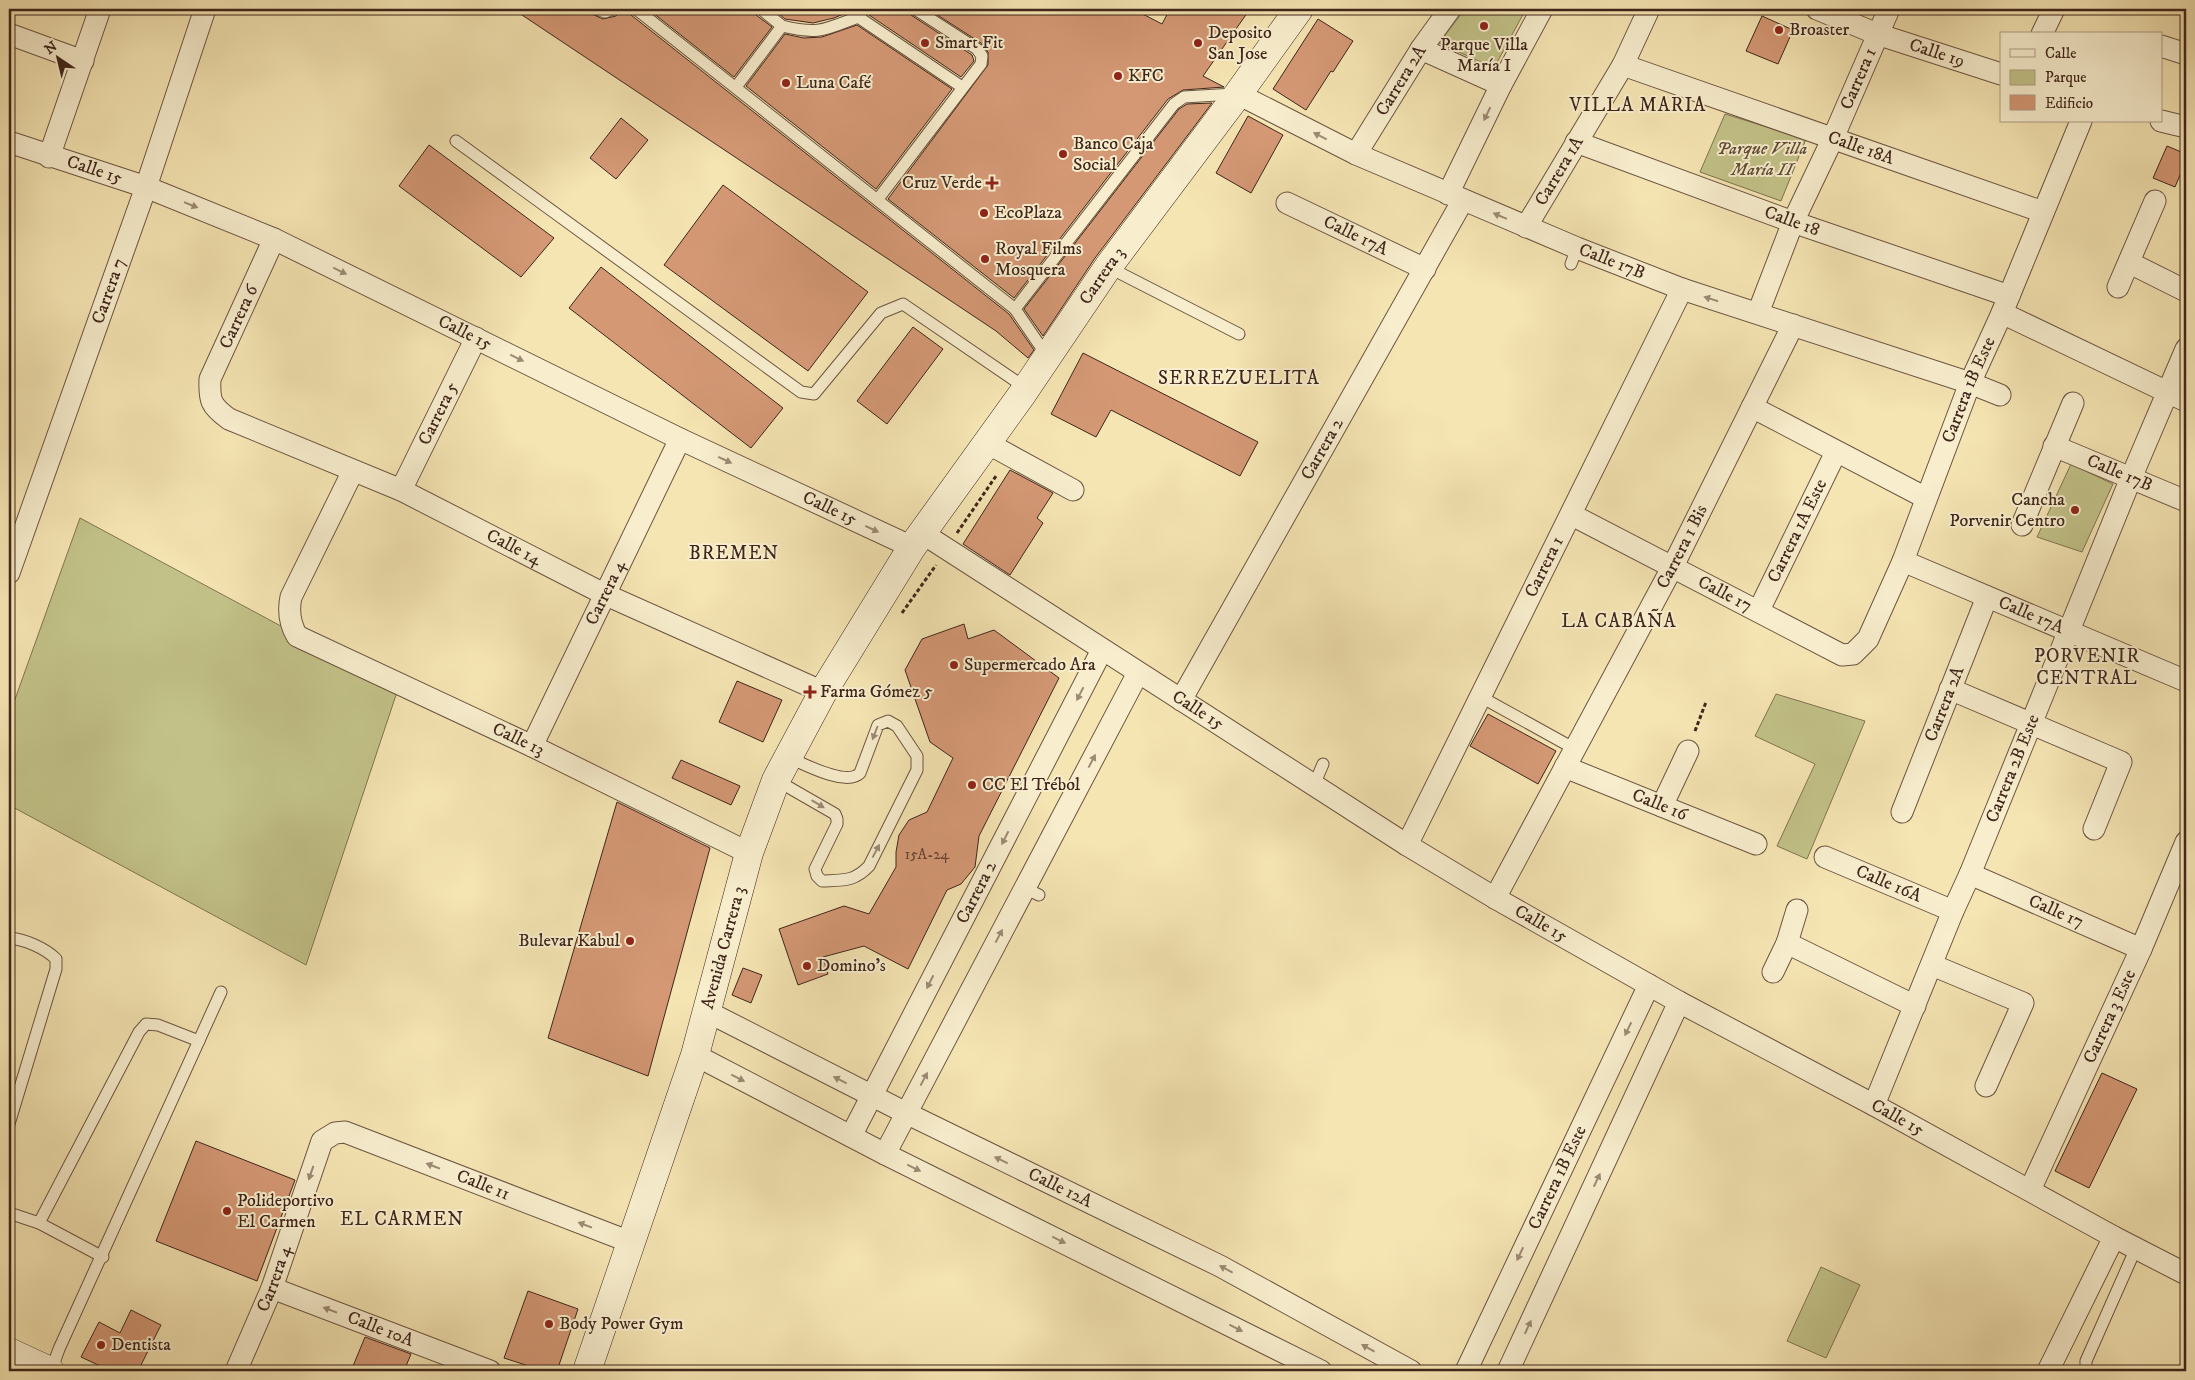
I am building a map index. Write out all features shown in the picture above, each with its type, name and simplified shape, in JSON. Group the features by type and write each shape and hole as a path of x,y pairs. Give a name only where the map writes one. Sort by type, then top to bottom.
{"main road":[{"name":"Carrera 3","path":"917,540 998,449 1026,388 1047,356 1108,267 1238,94 1295,10"},
{"name":"Avenida Carrera 3","path":"587,1371 695,1055 749,853 782,768 824,692 917,540"},
{"path":"9,1352 51,1371"}],"street":[{"path":"49,157 100,9"},
{"name":"Carrera 7","path":"9,573 146,187 206,9"},
{"name":"Carrera 2A","path":"1356,154 1421,49 1450,9"},
{"name":"Carrera 2","path":"1181,700 1425,269 1501,84 1542,9"},
{"name":"Carrera 1A","path":"1526,227 1623,65 1649,9"},
{"name":"Calle 19","path":"1817,9 1877,34 2000,74"},
{"name":"Carrera 1","path":"1758,313 1793,222 1833,138 1889,9"},
{"path":"2043,32 2054,9"},
{"path":"9,34 83,61"},
{"path":"2162,46 2186,54"},
{"path":"1421,49 1501,84"},
{"name":"Calle 18A","path":"1623,65 2043,212"},
{"name":"Calle 17B","path":"1238,94 1356,154 1526,227 1574,256 1970,382 2000,395"},
{"path":"2162,121 2186,127"},
{"name":"Carrera 1B Este","path":"1853,654 1868,640 1903,561 1970,382 2005,305 2081,122"},
{"name":"Calle 15","path":"9,142 49,157 146,187 274,239 680,440 917,540 946,549 1407,845 1495,898 1679,1002 1874,1104 2114,1237 2186,1274"},
{"name":"Calle 18","path":"1576,142 1793,222 2005,305 2177,397"},
{"path":"2118,288 2155,201"},
{"name":"Calle 17A","path":"1287,203 1425,269"},
{"name":"Carrera 6","path":"210,396 210,380 274,239"},
{"path":"2130,263 2186,291"},
{"name":"Carrera 1","path":"1407,845 1572,515 1682,289"},
{"name":"Carrera 1 Bis","path":"1495,898 1673,566 1793,326"},
{"name":"Carrera 5","path":"401,490 476,338"},
{"name":"Carrera 2B Este","path":"1874,1104 2070,632 2131,478 2177,397 2186,349"},
{"name":"Calle 14","path":"210,396 216,410 229,419 401,490 604,594 824,692"},
{"path":"2022,524 2073,403"},
{"path":"1752,407 1926,498"},
{"name":"Carrera 4","path":"532,746 680,440"},
{"name":"Calle 17B","path":"2054,446 2186,501"},
{"path":"998,449 1073,490"},
{"name":"Carrera 1A Este","path":"1759,610 1836,452"},
{"name":"Calle 13","path":"353,471 291,597 289,606 291,626 298,636 532,746 749,853"},
{"name":"Calle 17","path":"1572,515 1759,610 1842,655 1853,654"},
{"name":"Calle 17A","path":"1903,561 2186,681"},
{"name":"Carrera 2A","path":"1902,812 1987,597"},
{"name":"Carrera 2","path":"851,1136 1102,650"},
{"path":"885,1154 1032,892 1138,673"},
{"path":"1950,689 2121,762 2094,829"},
{"path":"1662,806 1688,751"},
{"name":"Calle 16","path":"1570,758 1662,806 1756,844"},
{"name":"Carrera 3 Este","path":"2030,1190 2141,949 2186,842"},
{"name":"Calle 16A","path":"1825,857 1953,911"},
{"name":"Calle 17","path":"1970,874 2141,949"},
{"path":"1773,972 1787,943 1797,910"},
{"path":"1787,943 1915,1006"},
{"path":"1932,965 2023,1003 1986,1086"},
{"name":"Carrera 1B Este","path":"1466,1371 1649,985"},
{"name":"Carrera 1B Este","path":"1508,1371 1679,1002"},
{"name":"Calle 12A","path":"706,1011 906,1114 1220,1266 1411,1371"},
{"path":"695,1055 885,1154 1322,1371"},
{"name":"Calle 11","path":"335,1133 345,1132 630,1242"},
{"name":"Carrera 4","path":"236,1371 272,1288 322,1141 335,1133"},
{"path":"2048,1371 2114,1237"},
{"name":"Calle 10A","path":"272,1288 490,1371"}],"lane":[{"path":"597,9 605,12 613,9"},
{"path":"636,9 1015,309 1047,356"},
{"path":"761,9 782,26 808,32 822,31 861,13 962,87"},
{"path":"878,199 981,64 982,56 977,50 915,9"},
{"path":"736,87 782,26"},
{"path":"1015,309 1174,104 1184,97 1238,94"},
{"path":"456,141 801,392 814,394 881,313 903,304 1026,388"},
{"path":"1108,267 1239,334"},
{"path":"1481,697 1570,758"},
{"path":"888,721 897,726 917,756 917,770 869,866 859,877 848,880 822,881 817,876 815,869 838,819 835,814 782,768 807,766 849,779 856,777 860,773 878,725 888,721"},
{"path":"1314,785 1323,764"},
{"path":"9,938 15,938 48,951 56,959 56,969 9,1124"},
{"path":"51,1371 59,1349 103,1257 222,992"},
{"path":"39,1222 139,1032 146,1024 158,1025 199,1041"},
{"path":"9,1213 39,1222 103,1257"},
{"path":"2086,1371 2086,1360 2136,1248"}],"path":[{"path":"901,615 946,549 998,449"},
{"path":"1688,751 1706,702"}],"green space":[{"name":"Parque Villa María I","path":"1465,9 1526,9 1494,68 1439,43"},
{"name":"Parque Villa María II","path":"1725,114 1806,139 1781,201 1700,172"},
{"name":"Cancha Porvenir Centro","path":"2071,464 2113,484 2082,552 2037,537"},
{"path":"80,518 398,689 306,965 9,805 9,716"},
{"path":"1776,694 1865,721 1807,859 1777,846 1815,764 1755,736"},
{"path":"1821,1267 1860,1285 1826,1358 1787,1341"}],"building":[{"path":"513,9 590,9 592,14 603,19 616,16 620,9 629,9 631,15 1009,314 1034,350 1028,358 996,331"},
{"path":"648,9 754,9 756,15 772,27 734,77"},
{"path":"773,9 855,9 834,18 813,23 785,19"},
{"path":"871,9 908,9 911,15 972,55 974,61 961,77 869,15"},
{"path":"928,9 1133,9 1162,24 1170,9 1250,9 1203,76 1224,87 1183,90 1168,99 1014,298 888,199 988,65 988,52 981,43"},
{"path":"1762,16 1793,30 1778,64 1746,51"},
{"path":"1318,19 1353,41 1306,110 1273,89"},
{"path":"857,25 952,89 876,189 746,86 785,34 804,38 822,37"},
{"path":"1212,103 1095,258 1043,336 1024,309 1179,109 1187,104"},
{"path":"1248,116 1283,135 1251,193 1216,173"},
{"path":"621,118 648,140 616,179 590,158"},
{"path":"429,145 554,238 521,277 399,186"},
{"path":"2167,146 2186,154 2186,161 2175,187 2153,178"},
{"path":"723,185 868,292 808,371 664,265"},
{"path":"601,267 783,408 751,448 569,308"},
{"path":"913,327 943,349 887,424 857,401"},
{"path":"1083,353 1258,442 1240,476 1111,410 1096,437 1051,414"},
{"path":"1010,470 1053,493 1037,518 1043,523 1010,575 963,544"},
{"name":"CC El Trébol","path":"964,624 968,639 994,630 1059,678 979,836 975,867 961,884 947,890 908,969 864,946 823,957 828,974 798,985 779,929 844,906 869,914 896,867 899,835 909,820 927,812 953,758 930,742 905,670 922,639"},
{"path":"737,681 782,700 763,742 719,722"},
{"path":"1488,714 1556,751 1538,784 1470,746"},
{"path":"681,760 740,786 731,805 672,778"},
{"name":"Bulevar Kabul","path":"617,802 710,848 648,1076 548,1038"},
{"path":"743,968 762,975 751,1003 732,995"},
{"path":"2102,1073 2137,1089 2089,1188 2055,1171"},
{"name":"Polideportivo El Carmen","path":"196,1141 295,1180 257,1281 156,1241"},
{"path":"528,1291 578,1309 557,1371 544,1371 504,1358"},
{"path":"131,1310 161,1325 138,1371 111,1371 81,1357 99,1322 120,1333"},
{"path":"365,1337 411,1354 404,1371 351,1371"}],"place":[{"name":"Parque Villa María I","path":"1484,26"},
{"name":"Broaster","path":"1779,30"},
{"name":"Smart Fit","path":"925,43"},
{"name":"Deposito San Jose","path":"1198,43"},
{"name":"KFC","path":"1118,76"},
{"name":"Luna Café","path":"786,83"},
{"name":"Banco Caja Social","path":"1063,154"},
{"name":"Cruz Verde","path":"992,183"},
{"name":"EcoPlaza","path":"984,213"},
{"name":"Royal Films Mosquera","path":"985,259"},
{"name":"Cancha Porvenir Centro","path":"2075,510"},
{"name":"Supermercado Ara","path":"954,665"},
{"name":"Farma Gómez 5","path":"810,692"},
{"name":"CC El Trébol","path":"972,785"},
{"name":"Bulevar Kabul","path":"630,941"},
{"name":"Domino's","path":"807,966"},
{"name":"Polideportivo El Carmen","path":"227,1211"},
{"name":"Body Power Gym","path":"549,1324"},
{"name":"Dentista","path":"101,1345"}],"district":[{"name":"VILLA MARIA","path":"1638,105"},
{"name":"SERREZUELITA","path":"1239,378"},
{"name":"BREMEN","path":"734,553"},
{"name":"LA CABAÑA","path":"1619,621"},
{"name":"PORVENIR CENTRAL","path":"2087,667"},
{"name":"EL CARMEN","path":"402,1219"}]}
